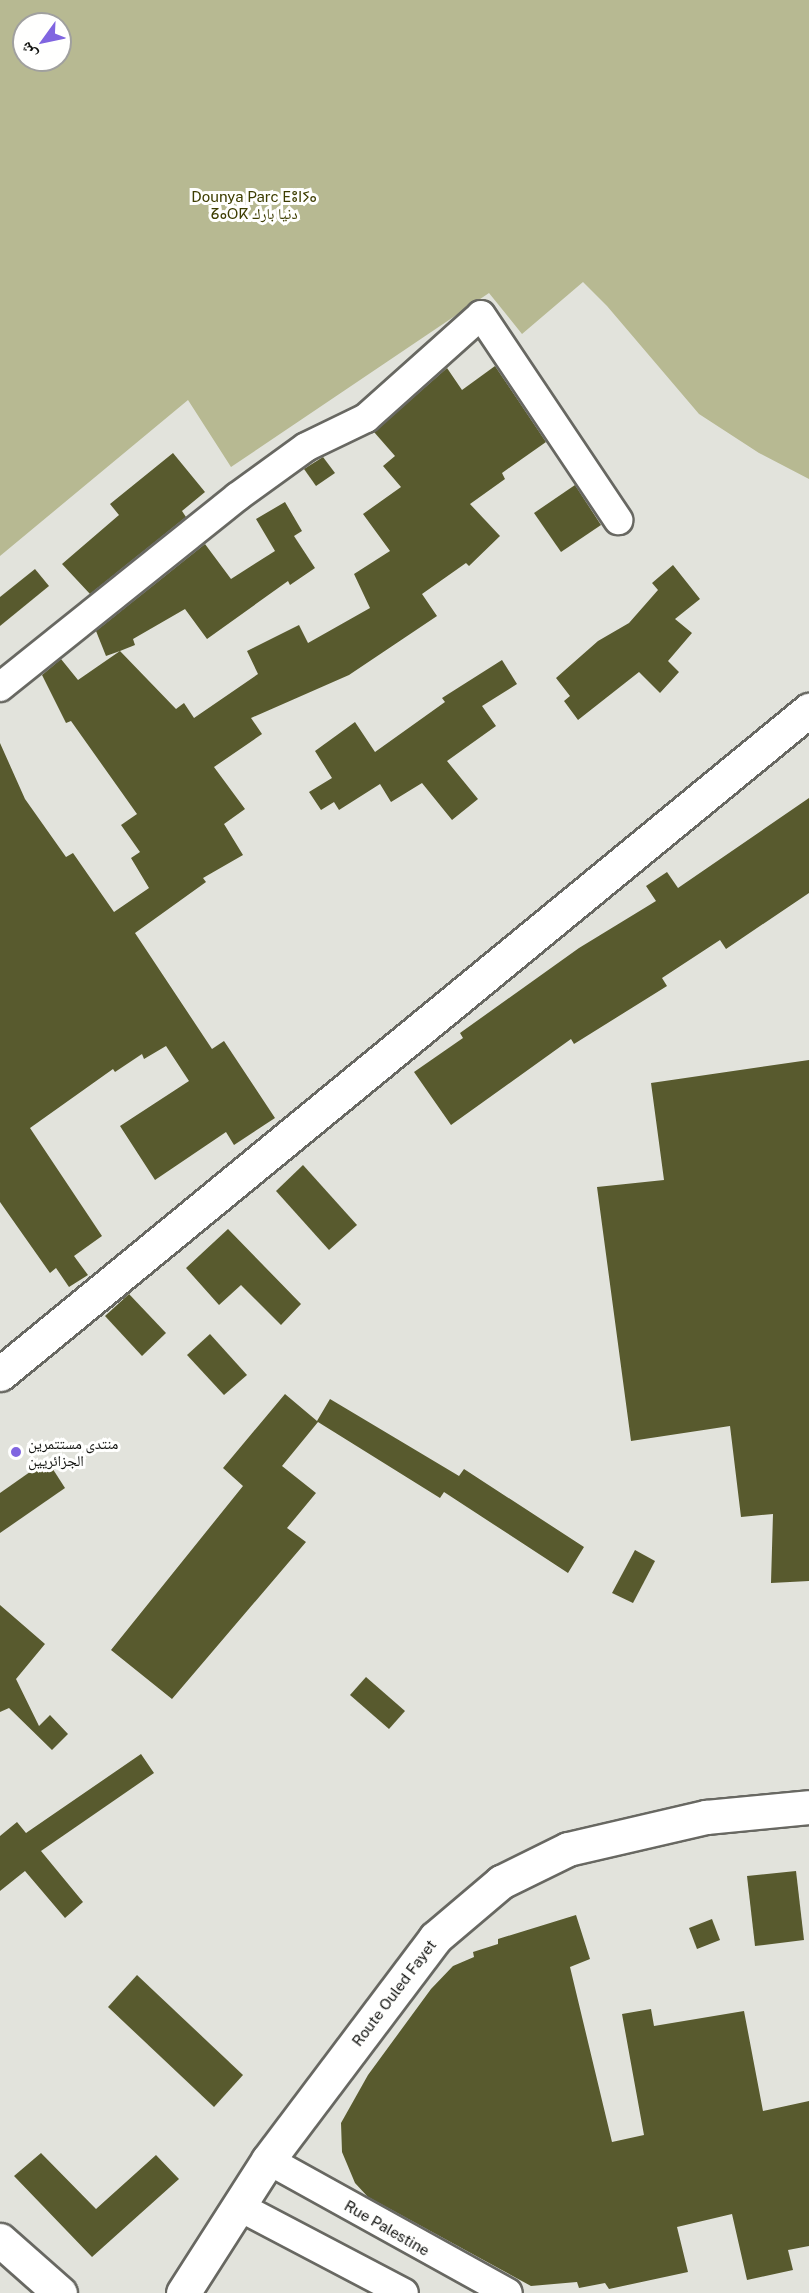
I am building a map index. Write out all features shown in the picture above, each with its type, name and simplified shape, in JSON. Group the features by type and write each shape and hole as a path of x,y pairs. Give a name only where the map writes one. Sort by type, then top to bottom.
{"street":[{"path":"0,687 237,497 306,447 366,418 482,315 618,520"},
{"path":"0,1374 809,710"},
{"name":"Route Ouled Fayet","path":"183,2293 268,2160 435,1938 501,1882 568,1849 706,1817 809,1807"},
{"name":"Rue Palestine","path":"268,2160 508,2293"},
{"path":"240,2207 405,2293"},
{"path":"0,2240 60,2293"}],"green space":[{"name":"Dounya Parc ⴹⵓⵏⵢⴰ ⵒⴰⵔⴽ دنيا بارك","path":"0,0 809,0 809,479 759,453 699,414 607,306 583,282 522,334 489,293 231,467 188,400 0,556"}],"building":[{"path":"495,366 546,442 502,473 505,479 470,504 500,536 469,566 466,563 422,594 437,616 349,675 251,718 262,734 214,767 245,809 224,824 243,855 203,878 206,882 135,933 212,1049 224,1041 275,1118 234,1145 226,1132 155,1180 120,1126 189,1081 166,1046 144,1059 142,1054 115,1072 113,1069 30,1128 102,1236 74,1256 88,1275 69,1287 56,1268 50,1273 0,1202 0,743 25,799 66,857 73,853 114,912 149,888 131,858 140,852 121,825 137,814 71,721 66,723 42,675 61,659 78,680 120,651 176,709 184,703 194,718 258,674 247,651 299,625 308,643 370,608 354,574 390,551 363,514 401,487 383,466 395,456 374,432 447,368 462,390"},
{"path":"173,453 205,492 182,511 186,517 90,594 62,564 119,515 110,504"},
{"path":"323,457 335,473 316,486 304,469"},
{"path":"575,485 601,525 561,552 534,513"},
{"path":"285,502 302,531 294,536 315,568 290,585 288,581 207,639 185,609 133,639 135,645 106,656 96,631 205,544 231,579 275,551 256,519"},
{"path":"673,565 700,599 675,619 692,633 668,661 679,672 660,693 639,672 578,720 564,701 570,696 556,678 598,641 629,623 658,590 652,583"},
{"path":"35,569 49,586 0,626 0,597"},
{"path":"502,660 517,684 482,706 496,726 447,761 478,799 452,820 422,783 391,802 380,784 339,810 334,802 321,810 309,792 332,778 315,751 355,722 375,752 445,702 442,698"},
{"path":"809,798 809,893 726,949 720,940 662,978 667,986 574,1044 571,1039 451,1125 414,1072 463,1038 460,1033 579,948 656,901 646,886 667,872 678,888"},
{"path":"809,1060 809,1581 771,1583 773,1514 741,1517 730,1426 631,1441 597,1187 664,1180 651,1083"},
{"path":"303,1165 357,1225 329,1250 276,1191"},
{"path":"228,1229 301,1304 281,1325 241,1285 219,1305 186,1268"},
{"path":"129,1294 166,1333 142,1356 105,1316"},
{"path":"210,1334 247,1375 224,1395 187,1355"},
{"path":"285,1394 317,1421 330,1399 459,1476 464,1469 584,1547 568,1573 444,1492 440,1498 318,1422 282,1466 316,1493 287,1528 306,1542 172,1699 111,1650 243,1486 223,1468"},
{"path":"47,1460 65,1488 0,1533 0,1493"},
{"path":"635,1550 655,1561 633,1603 612,1593"},
{"path":"0,1605 45,1644 16,1679 39,1726 50,1715 68,1734 52,1750 9,1708 0,1712"},
{"path":"366,1677 405,1711 389,1729 350,1695"},
{"path":"141,1754 154,1773 41,1851 83,1902 65,1918 25,1871 0,1891 0,1836 17,1822 26,1833"},
{"path":"796,1871 804,1940 755,1946 747,1876"},
{"path":"576,1915 590,1959 570,1967 612,2142 644,2135 622,2014 651,2009 654,2026 744,2011 763,2111 809,2101 809,2246 788,2250 793,2270 747,2280 732,2214 677,2227 688,2272 609,2289 605,2283 579,2288 577,2282 531,2286 368,2197 355,2183 342,2152 341,2123 368,2075 431,1989 453,1966 474,1957 473,1952 498,1944 498,1939"},
{"path":"712,1919 720,1940 697,1949 689,1928"},
{"path":"137,1975 243,2075 214,2107 108,2007"},
{"path":"41,2153 96,2209 156,2155 179,2179 92,2257 14,2176"}],"place":[{"name":"منتدى مستتمرين الجزائريين","path":"16,1452"}]}
